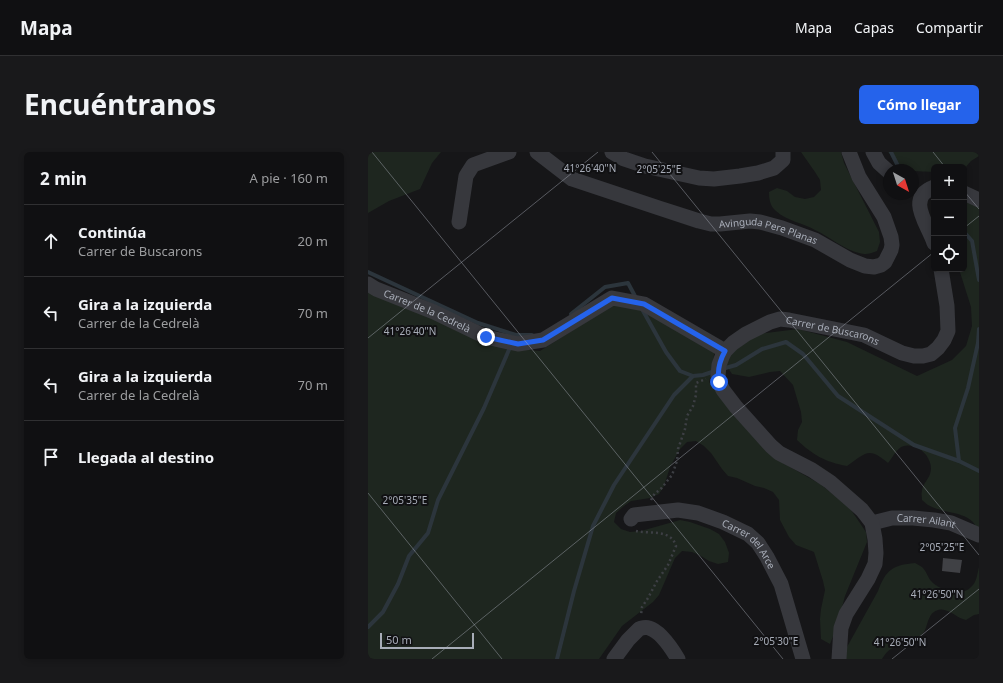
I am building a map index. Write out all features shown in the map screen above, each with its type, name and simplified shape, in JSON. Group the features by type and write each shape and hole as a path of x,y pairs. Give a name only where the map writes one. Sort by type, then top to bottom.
{"street":[{"path":"459,222 466,176 474,165 509,152"},
{"name":"Avinguda Pere Planas","path":"537,152 572,180 711,224 750,221 782,228 815,240 850,260 865,266 874,267 882,265 891,250 891,237 884,218 859,177 849,152"},
{"path":"612,152 624,159 645,166 699,178 714,179 752,174 774,168 784,160 783,152"},
{"path":"873,152 879,163 883,167"},
{"path":"923,190 919,203 921,213 931,236"},
{"path":"967,194 979,200"},
{"name":"Carrer de Buscarons","path":"725,351 733,343 761,325 780,319 864,335 902,353 918,356 931,354 944,340 948,331 947,306 941,272"},
{"name":"Carrer de la Cedrelà","path":"368,284 376,289 434,312 486,337 518,344 543,340 612,298 644,304 725,351"},
{"path":"725,351 719,365 719,382 736,407 778,453 812,470 830,482 862,510 872,523 876,546 875,564 846,614 841,628 839,659"},
{"name":"Carrer del Arce","path":"635,517 678,510 698,513 723,522 748,534 758,544 767,557 780,584 803,659"},
{"name":"Carrer Ailant","path":"872,523 892,518 934,520 951,523 979,535"},
{"path":"614,659 638,629 648,628 659,634 678,659"}],"path":[{"path":"638,629 642,607 668,565 676,546 670,536 637,531 630,527 635,517 672,475 678,461 678,450 685,430 686,416 694,406 696,383 718,376"}],"shaded area":[{"path":"368,152 441,152 432,163 420,189 389,201 368,213"},
{"path":"801,152 841,152 844,163 879,232 880,242 877,251 862,254 853,251 821,233 785,217 772,207 769,192 777,188 787,191 795,197 805,199 814,197 821,190 820,180"},
{"path":"888,152 979,152 979,156 967,166 967,164 931,164 931,172 919,171 919,164 898,164"},
{"path":"967,196 979,203 979,534 976,526 966,517 929,506 922,500 922,489 930,474 931,466 930,461 922,451 910,446 902,447 898,449 888,463 876,454 871,453 863,455 847,466 826,460 808,450 797,440 798,430 802,422 801,412 793,385 780,371 749,377 732,374 726,365 727,356 758,334 798,329 847,342 917,376 952,360 966,346 972,326 971,307 960,272 967,272"},
{"path":"368,289 517,349 540,351 614,304 641,308 715,349 713,370 709,382 740,419 783,463 820,484 849,507 866,532 867,542 845,596 837,626 830,644 821,639 820,619 825,590 814,552 796,545 789,537 780,520 779,500 773,492 728,476 711,453 696,441 687,442 680,449 670,467 664,486 659,494 650,498 631,501 616,513 614,522 621,529 630,532 641,531 680,520 710,529 719,534 725,542 729,553 728,562 718,564 692,552 682,551 675,558 659,595 653,602 622,626 599,659 368,659"},
{"path":"915,563 926,571 931,581 937,586 952,592 963,592 973,585 979,567 979,614 966,620 949,611 942,609 935,611 931,615 923,633 909,646 890,649 882,659 845,659 847,647 887,573 895,567"}],"building":[{"path":"943,558 962,560 960,573 942,571"}],"waterway":[{"path":"891,152 897,164"},
{"path":"967,235 972,241 979,280"},
{"path":"368,272 478,323 516,335 532,335"},
{"path":"571,314 605,287 628,283 636,298"},
{"path":"642,309 666,352 680,371 693,376 703,375 715,371"},
{"path":"959,461 955,428 968,388 978,343 979,329"},
{"path":"722,369 736,365 762,349 786,342 803,354 838,396 914,445 959,461 979,471"},
{"path":"368,627 383,612 398,584 409,556 428,533 438,500 484,408 511,345"},
{"path":"557,659 574,591 593,526 614,485 674,395 693,376"}],"route":[{"path":"486,337 518,344 543,340 612,298 644,304 725,351 719,365 719,382"}]}
